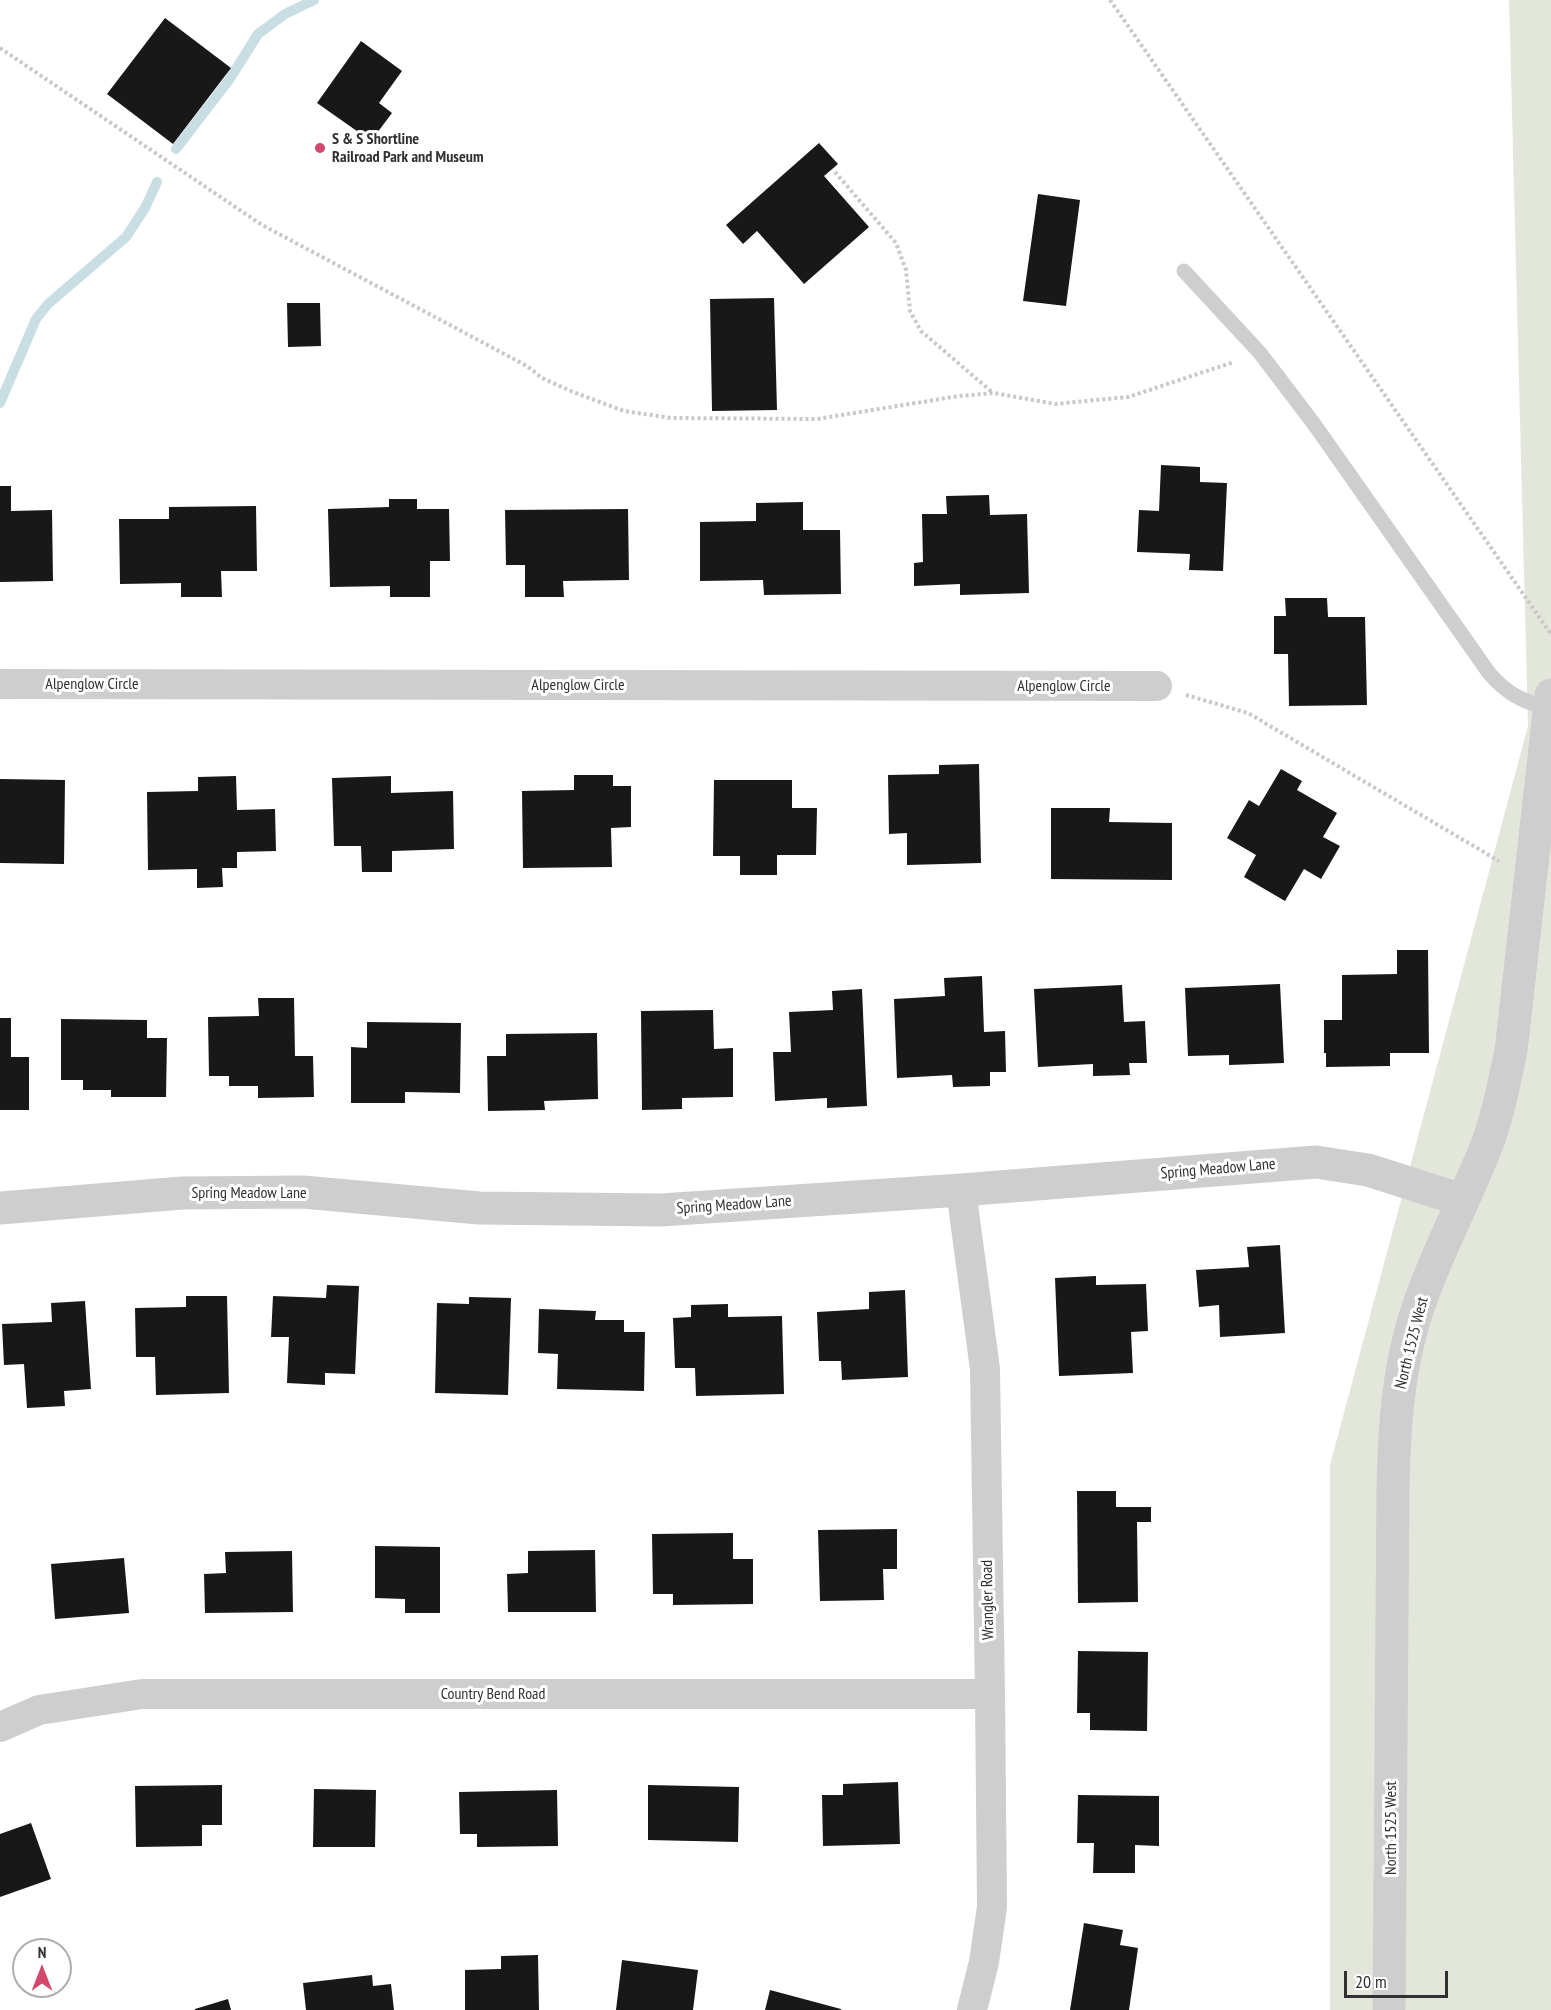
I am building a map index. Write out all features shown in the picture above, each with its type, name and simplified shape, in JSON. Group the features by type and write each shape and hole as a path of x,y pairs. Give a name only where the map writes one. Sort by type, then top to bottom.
{"street":[{"name":"Alpenglow Circle","path":"0,684 1157,686"},
{"name":"North 1525 West","path":"1389,2010 1393,1487 1397,1407 1414,1322 1429,1277 1486,1148 1503,1091 1511,1051 1550,701"},
{"name":"Spring Meadow Lane","path":"0,1208 182,1193 303,1192 479,1208 662,1210 961,1190 1316,1162 1342,1164 1368,1170 1462,1200"},
{"name":"Wrangler Road","path":"961,1190 985,1369 990,1694 992,1907 984,1962 972,2010"},
{"name":"Country Bend Road","path":"0,1726 39,1710 142,1694 990,1694"}],"lane":[{"path":"1184,271 1260,353 1314,424 1489,673 1510,694 1529,704 1550,701"}],"path":[{"path":"1110,0 1551,634"},
{"path":"0,48 262,225 517,361 542,378 624,411 671,418 817,419 959,396 994,393 1055,404 1128,397 1260,353"},
{"path":"835,172 896,243 906,270 910,310 921,331 994,393"},
{"path":"1157,686 1248,713 1530,880"}],"shaded area":[{"path":"1509,0 1551,0 1551,2010 1330,2010 1330,1465 1528,726"}],"building":[{"path":"165,18 231,68 173,144 107,94"},
{"path":"361,41 402,71 379,103 392,113 371,141 317,103"},
{"path":"819,143 838,164 824,176 869,227 804,284 757,231 743,244 726,225"},
{"path":"1038,194 1080,200 1066,306 1023,301"},
{"path":"774,298 777,410 712,411 710,299"},
{"path":"287,303 320,303 321,346 288,347"},
{"path":"1161,465 1200,467 1200,482 1227,483 1223,571 1189,570 1190,554 1137,552 1139,510 1159,511"},
{"path":"0,486 11,486 11,511 52,510 53,581 0,582"},
{"path":"989,495 990,515 1027,514 1029,593 960,595 960,584 914,586 914,563 923,562 922,514 947,514 946,496"},
{"path":"389,499 417,499 417,509 449,509 450,561 430,561 430,597 390,597 390,586 330,587 328,509 389,507"},
{"path":"803,502 803,530 840,530 841,594 764,595 763,580 700,581 700,522 756,521 756,503"},
{"path":"256,506 257,571 221,571 222,597 181,597 181,583 120,584 119,519 169,519 169,507"},
{"path":"628,509 629,580 563,581 564,597 525,597 525,565 506,565 505,510"},
{"path":"1285,598 1327,598 1328,617 1365,617 1367,705 1289,706 1288,654 1274,654 1274,616 1286,616"},
{"path":"979,764 981,863 907,865 907,833 889,834 888,775 939,774 939,765"},
{"path":"1281,769 1302,781 1297,790 1337,813 1323,837 1340,846 1321,879 1304,869 1285,901 1244,877 1256,855 1227,838 1249,800 1259,806"},
{"path":"574,775 613,775 613,786 631,786 631,827 611,828 612,867 523,868 522,791 574,790"},
{"path":"236,776 237,810 275,809 276,851 237,852 237,868 222,868 223,887 197,888 197,869 148,870 147,792 198,791 198,777"},
{"path":"391,776 391,793 453,791 454,849 392,851 392,872 362,872 361,846 334,846 332,778"},
{"path":"0,779 65,780 64,864 0,863"},
{"path":"714,780 792,780 792,808 817,808 816,855 777,855 777,875 740,875 740,856 713,856"},
{"path":"1051,808 1110,808 1109,822 1172,823 1172,880 1051,879"},
{"path":"1397,950 1428,950 1429,1053 1390,1053 1390,1066 1326,1067 1324,1020 1342,1020 1342,975 1397,974"},
{"path":"982,976 984,1032 1005,1031 1006,1072 990,1072 990,1086 953,1087 952,1075 897,1078 894,999 945,996 944,978"},
{"path":"1280,984 1284,1063 1229,1065 1229,1055 1188,1056 1185,988"},
{"path":"1122,985 1124,1022 1145,1021 1147,1063 1129,1063 1130,1075 1093,1076 1093,1064 1038,1067 1034,989"},
{"path":"862,989 867,1106 827,1108 827,1098 775,1101 773,1052 791,1052 789,1012 833,1010 832,991"},
{"path":"258,998 294,998 295,1056 313,1056 314,1097 258,1098 258,1086 229,1086 229,1076 209,1076 208,1017 259,1016"},
{"path":"713,1010 714,1049 733,1048 733,1097 682,1098 682,1109 642,1110 641,1011"},
{"path":"0,1018 11,1018 11,1057 29,1057 29,1110 0,1110"},
{"path":"61,1019 147,1020 147,1038 167,1038 166,1097 111,1097 111,1090 83,1090 83,1080 61,1080"},
{"path":"367,1022 461,1023 460,1093 405,1092 405,1103 351,1103 351,1047 367,1048"},
{"path":"597,1033 598,1099 544,1101 545,1110 488,1111 487,1056 506,1056 506,1034"},
{"path":"1280,1245 1285,1333 1220,1337 1219,1305 1199,1307 1196,1270 1249,1267 1247,1247"},
{"path":"1096,1276 1096,1285 1146,1284 1148,1331 1131,1332 1133,1373 1059,1376 1055,1278"},
{"path":"327,1285 359,1286 355,1374 325,1373 325,1385 287,1383 289,1337 271,1337 273,1296 326,1298"},
{"path":"905,1290 908,1377 842,1380 841,1361 819,1361 817,1312 869,1309 869,1292"},
{"path":"186,1296 227,1296 229,1393 156,1395 155,1357 136,1357 135,1308 186,1307"},
{"path":"469,1297 511,1298 508,1395 435,1393 437,1303 469,1304"},
{"path":"85,1301 91,1389 64,1391 65,1406 27,1408 24,1364 4,1365 2,1324 52,1322 51,1303"},
{"path":"728,1304 728,1317 782,1316 784,1394 696,1396 695,1368 675,1368 673,1318 691,1317 691,1305"},
{"path":"539,1309 596,1311 595,1320 624,1320 624,1332 645,1332 644,1391 557,1389 558,1354 538,1353"},
{"path":"1077,1491 1116,1491 1116,1507 1151,1507 1151,1522 1137,1522 1138,1602 1078,1603"},
{"path":"897,1529 897,1569 883,1569 884,1600 820,1601 818,1530"},
{"path":"733,1533 733,1559 753,1559 753,1604 673,1605 673,1594 653,1594 652,1534"},
{"path":"375,1546 440,1547 440,1613 405,1613 405,1599 375,1598"},
{"path":"595,1550 596,1612 508,1612 507,1574 528,1573 528,1551"},
{"path":"292,1551 293,1612 205,1613 204,1574 226,1573 225,1552"},
{"path":"124,1558 129,1613 55,1619 51,1564"},
{"path":"1078,1651 1148,1652 1147,1731 1090,1730 1090,1713 1077,1713"},
{"path":"898,1782 900,1844 823,1846 822,1795 843,1795 843,1784"},
{"path":"222,1785 222,1825 202,1825 202,1846 136,1847 135,1786"},
{"path":"648,1785 739,1787 738,1842 648,1840"},
{"path":"314,1789 376,1790 375,1847 313,1847"},
{"path":"557,1790 558,1846 477,1847 477,1834 460,1834 459,1792"},
{"path":"1078,1795 1159,1796 1159,1846 1135,1845 1135,1873 1093,1873 1094,1843 1077,1843"},
{"path":"31,1823 51,1879 0,1897 0,1834"},
{"path":"1084,1923 1123,1930 1120,1945 1138,1948 1129,2010 1070,2010"},
{"path":"538,1955 539,2010 465,2010 465,1970 501,1969 501,1956"},
{"path":"622,1960 698,1970 693,2010 616,2010"},
{"path":"372,1975 373,1986 391,1984 394,2010 306,2010 303,1983"},
{"path":"770,1990 841,2009 841,2010 765,2010"},
{"path":"228,1999 231,2010 195,2010 195,2009"}],"waterway":[{"path":"176,149 229,80 258,34 285,14 314,0"},
{"path":"0,403 36,319 48,304 126,237 145,208 157,182"}],"place":[{"name":"S & S Shortline Railroad Park and Museum","path":"320,148"}]}
